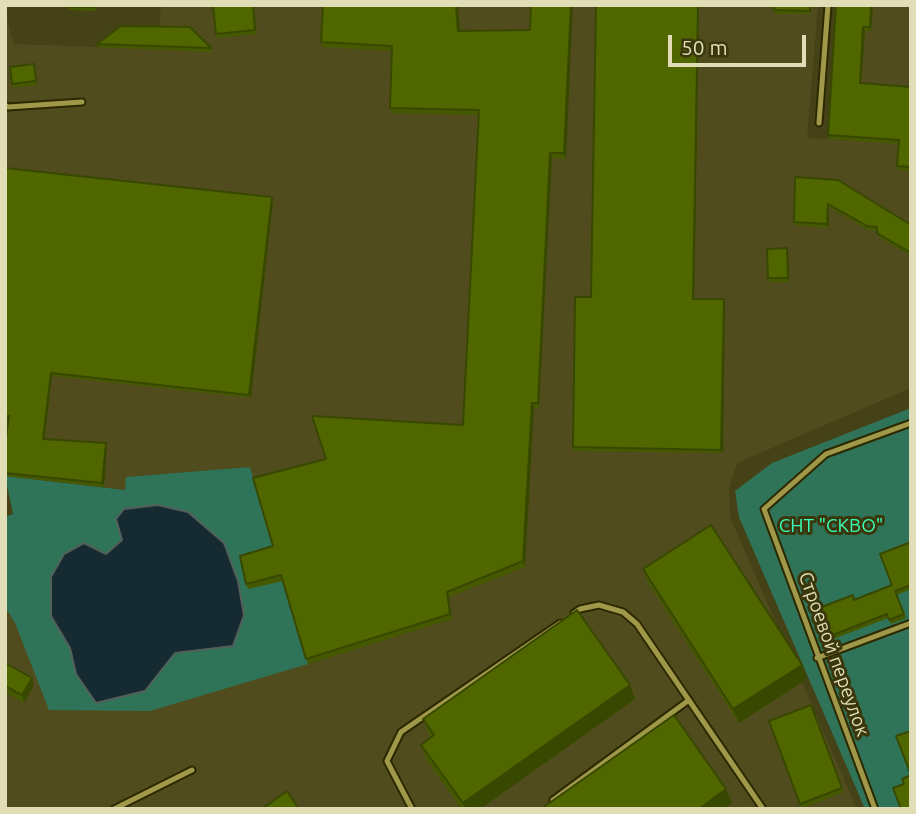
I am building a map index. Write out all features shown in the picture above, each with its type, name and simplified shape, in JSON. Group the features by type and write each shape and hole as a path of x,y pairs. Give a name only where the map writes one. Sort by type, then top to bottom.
{"lane":[{"path":"819,123 828,5"},
{"path":"5,105 8,107 82,102"},
{"name":"Строевой переулок","path":"875,809 764,509 826,454 911,423"},
{"path":"412,809 387,761 401,732 580,609 598,605 622,612 637,624 763,809"},
{"path":"817,657 911,623"},
{"path":"552,801 689,700"},
{"path":"114,809 192,771"}],"shaded area":[{"path":"5,5 14,44 98,47 122,30 159,30 161,5 818,5 807,138 829,139 838,5 911,5 911,388 737,463 729,489 730,517 857,809 5,809 5,607 15,623 274,551 250,467 126,477 126,490 5,476"}],"green space":[{"name":"СНТ \"СКВО\"","path":"911,408 911,809 865,809 739,517 735,491 772,463"},
{"path":"250,467 308,664 150,711 49,710 15,623 5,607 5,517 13,514 5,476 125,490 126,477"}],"water":[{"path":"158,505 188,512 224,543 238,581 244,615 233,646 175,653 145,691 96,703 76,674 70,648 51,616 51,577 64,554 84,543 106,554 122,540 116,519 124,509"}],"building":[{"path":"95,5 95,7 68,7"},
{"path":"213,5 253,5 255,30 216,34"},
{"path":"323,5 456,5 458,31 530,30 531,5 571,5 564,153 550,153 538,403 532,403 523,561 447,592 450,614 306,659 281,575 246,584 240,556 273,546 253,478 326,459 312,416 463,425 479,110 390,108 392,46 321,42"},
{"path":"596,5 698,5 693,299 724,299 721,450 573,447 575,297 591,297"},
{"path":"774,5 810,5 810,11 774,10"},
{"path":"836,5 871,5 870,27 863,27 860,83 911,87 911,167 897,166 899,140 828,135"},
{"path":"121,26 190,27 211,48 97,44"},
{"path":"34,64 36,81 12,84 10,67"},
{"path":"5,168 272,197 249,395 51,373 43,439 106,443 102,483 5,473 9,416 5,416"},
{"path":"795,177 838,180 911,225 911,253 877,233 877,227 867,226 828,204 827,224 794,222"},
{"path":"787,248 788,278 768,278 767,249"},
{"path":"711,525 802,665 733,709 643,569"},
{"path":"911,542 911,585 895,591 904,614 889,620 887,614 830,636 819,608 853,595 854,600 892,585 880,554"},
{"path":"577,610 630,685 463,803 421,745 434,735 423,719"},
{"path":"5,663 32,678 22,695 5,686"},
{"path":"811,705 842,788 800,804 769,721"},
{"path":"674,715 726,789 699,809 541,809"},
{"path":"911,731 911,775 896,736"},
{"path":"911,775 911,809 901,809 893,788 904,784 902,779"},
{"path":"287,791 299,809 262,809"}]}
